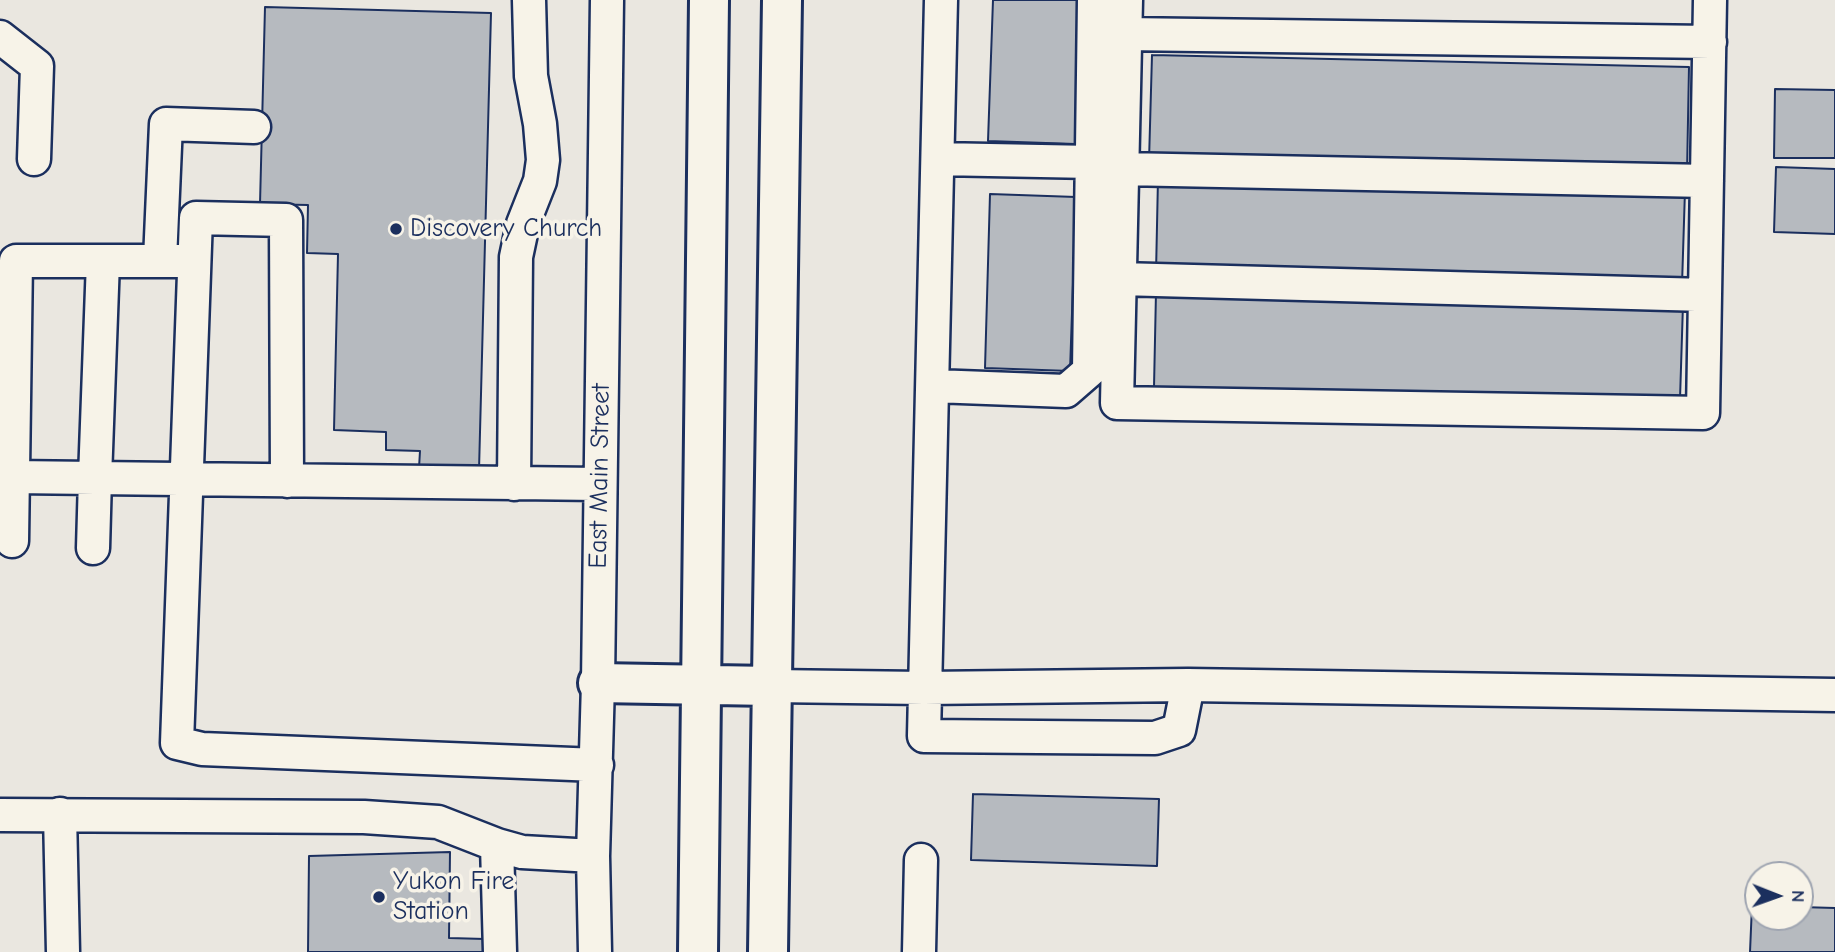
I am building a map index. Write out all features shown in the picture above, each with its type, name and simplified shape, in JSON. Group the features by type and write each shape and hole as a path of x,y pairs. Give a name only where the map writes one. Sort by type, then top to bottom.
{"highway":[{"path":"698,952 709,0"},
{"path":"768,952 782,0"},
{"path":"598,683 771,686"}],"street":[{"path":"514,484 516,257 523,224 540,180 543,160 531,76 529,0"},
{"name":"East Main Street","path":"594,952 593,856 597,765 607,0"},
{"path":"941,0 925,736 1155,738 1180,730 1188,685"},
{"path":"934,386 1066,391 1089,371 1094,0"},
{"path":"1126,0 1117,403 1703,413 1710,0"},
{"path":"1125,34 1710,41"},
{"path":"0,37 37,66 34,159"},
{"path":"160,260 166,124 254,127"},
{"path":"938,159 1092,162"},
{"path":"1122,169 1707,181"},
{"path":"287,481 286,220 196,218 177,743 202,749 597,765"},
{"path":"12,541 16,261 194,261"},
{"path":"93,548 103,261"},
{"path":"1120,279 1705,295"},
{"path":"13,477 599,484"},
{"path":"771,686 924,688 1188,685 1835,695"},
{"path":"60,814 63,952"},
{"path":"0,815 364,817 438,822 522,852 593,856"},
{"path":"497,845 500,952"},
{"path":"919,952 921,860"}],"building":[{"path":"993,0 1079,0 1075,144 988,141"},
{"name":"Discovery Church","path":"265,7 491,13 479,470 419,468 420,451 386,450 386,432 334,430 338,254 307,253 308,205 260,204"},
{"path":"1152,55 1689,67 1687,173 1149,161"},
{"path":"1775,89 1835,90 1835,158 1774,158"},
{"path":"1776,167 1835,169 1835,234 1774,232"},
{"path":"1158,178 1685,190 1682,285 1156,273"},
{"path":"990,194 1076,197 1070,371 985,368"},
{"path":"1156,292 1683,304 1680,399 1154,387"},
{"path":"973,794 1159,799 1157,866 971,860"},
{"name":"Yukon Fire Station","path":"450,852 449,938 485,939 485,952 308,952 309,856"},
{"path":"1814,907 1835,908 1835,952 1750,952 1751,931 1814,931"}],"place":[{"name":"Discovery Church","path":"396,229"},
{"name":"Yukon Fire Station","path":"379,897"}]}
